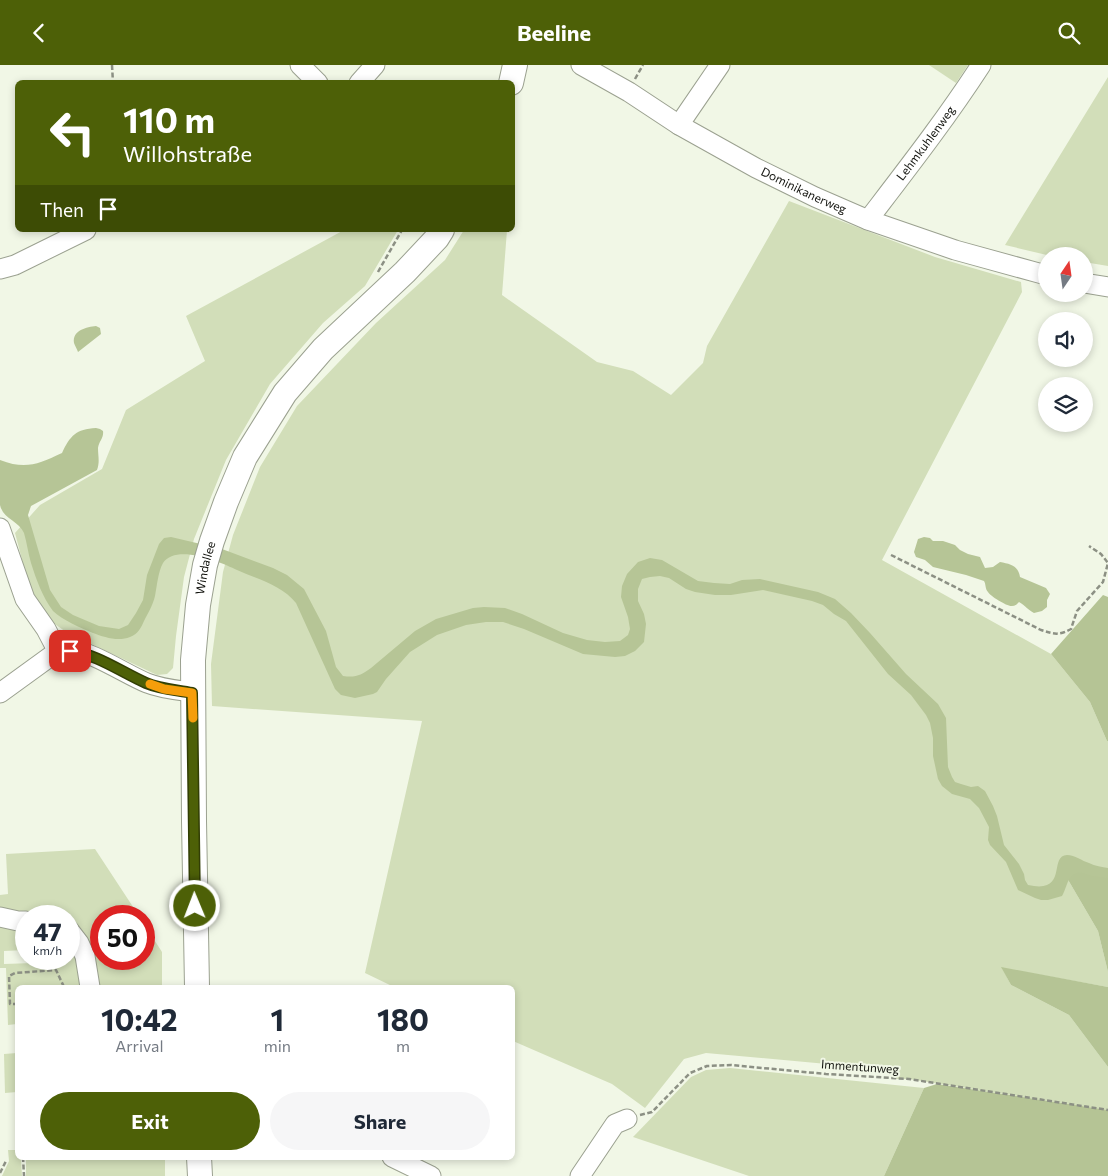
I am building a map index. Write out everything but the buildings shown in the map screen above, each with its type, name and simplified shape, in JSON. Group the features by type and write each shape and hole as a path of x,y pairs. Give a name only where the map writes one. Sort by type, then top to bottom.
{"main road":[{"path":"512,80 515,65"},
{"name":"Windallee","path":"197,985 193,660 198,605 205,565 212,541 244,457 285,393 323,349 405,272 441,232"},
{"path":"199,1160 200,1176"}],"street":[{"path":"300,65 315,80"},
{"path":"362,80 375,65"},
{"name":"Dominikanerweg","path":"581,65 679,125 756,168 815,197 868,220 955,250 1038,273"},
{"path":"679,125 720,65"},
{"name":"Lehmkuhlenweg","path":"868,220 956,102 981,65"},
{"path":"0,269 16,265 82,232"},
{"path":"1093,284 1108,287"},
{"path":"0,528 25,599 46,629 58,652"},
{"path":"0,693 58,652 70,651 84,653 148,684 164,689 192,693"},
{"path":"0,917 15,920"},
{"path":"80,945 85,955 90,985"},
{"path":"580,1176 615,1123 627,1119"},
{"path":"398,1160 431,1176"}],"path":[{"path":"112,65 113,80"},
{"path":"891,555 1041,630 1056,635 1071,629 1077,611 1103,582 1108,563 1101,554 1089,547"},
{"path":"15,1004 10,1004 9,977 15,973 56,971 63,985"},
{"name":"Immentunweg","path":"627,1119 652,1112 690,1073 707,1066 731,1065 826,1074 909,1079 1108,1110"},
{"path":"23,1160 24,1176"},
{"path":"0,1173 6,1161"}],"shaded area":[{"path":"929,65 968,65 956,83"},
{"path":"1108,77 1108,266 1093,264 1093,247 1038,247 1038,253 1005,245"},
{"path":"789,201 935,257 1021,282 1022,292 882,560 1051,654 1090,702 1108,741 1108,874 1067,878 1098,931 1108,972 1108,987 1002,968 1011,985 1069,1015 1108,1067 1108,1110 909,1079 895,1079 892,1070 706,1053 684,1059 645,1108 612,1084 515,1042 515,985 390,985 365,973 422,721 212,706 211,664 223,572 233,535 260,467 297,406 376,323 445,260 463,232 507,232 502,295 597,362 633,371 671,395 703,363 707,346"},
{"path":"340,232 397,232 365,286 323,323 270,384 226,460 194,539 184,577 173,668 167,674 157,675 66,632 52,622 30,590 15,533 40,505 102,469 126,410 205,361 186,316"},
{"path":"96,326 100,328 101,334 78,352 74,343 75,335 85,328"},
{"path":"96,428 103,431 98,448 99,462 97,470 31,506 28,515 50,590 61,607 73,615 99,626 119,629 128,625 143,600 147,575 159,544 164,538 171,537 222,549 287,575 304,589 326,631 336,667 343,676 348,677 358,675 371,668 415,631 436,619 473,608 505,608 563,633 587,640 620,641 628,635 630,629 621,597 622,586 627,574 638,562 650,558 662,560 698,581 730,584 742,580 760,579 818,592 835,599 851,613 906,674 938,704 946,718 948,767 952,777 955,782 971,787 978,786 985,791 997,816 1004,845 1019,864 1028,885 1041,886 1049,884 1056,874 1059,861 1067,855 1108,868 1108,878 1081,873 1075,874 1069,880 1062,896 1048,900 1035,898 1018,890 1006,862 990,845 988,840 989,827 979,808 970,799 952,794 942,786 938,779 933,756 933,738 926,715 911,695 888,674 846,621 823,605 812,601 763,590 731,595 715,595 686,589 669,578 660,576 650,577 642,579 638,589 638,601 646,624 644,642 635,651 625,656 583,654 503,622 466,625 437,635 410,652 377,692 355,698 341,695 335,689 296,603 290,597 269,583 199,556 178,555 169,557 163,563 152,606 140,628 133,636 121,639 111,638 83,629 66,621 53,611 43,594 31,563 24,533 19,526 4,514 0,505 0,460 17,465 39,463 62,453 74,435 83,430"},
{"path":"930,538 933,541 943,541 955,545 968,554 980,557 985,568 993,567 1000,562 1013,566 1020,577 1046,588 1050,594 1047,600 1047,607 1042,611 1034,613 1019,602 1014,606 1007,605 989,594 984,581 933,567 925,560 916,557 914,552 918,539"},
{"path":"1103,595 1108,597 1108,741 1090,702 1051,654"},
{"path":"95,849 132,905 90,905 90,970 155,970 155,941 162,952 162,985 93,985 80,952 80,905 15,905 15,915 0,913 0,895 8,894 6,854"},
{"path":"1071,869 1108,874 1108,972 1098,931 1067,878"},
{"path":"0,921 15,924 15,950 4,951 4,964 15,964 15,970 80,970 84,985 15,985 15,1024 8,1025 6,968 0,968"},
{"path":"1001,967 1108,987 1108,1067 1069,1015 1011,985"},
{"path":"15,1053 15,1092 5,1093 4,1054"},
{"path":"730,1068 924,1088 884,1176 749,1176 633,1137 691,1077 706,1070"},
{"path":"937,1084 1108,1110 1108,1176 884,1176 924,1088"},
{"path":"8,1150 15,1150 15,1160 21,1160 22,1176 2,1176 9,1161"},
{"path":"26,1160 165,1160 165,1176 26,1176"}],"slow traffic":[{"path":"150,684 164,689 192,693 193,718"}],"route":[{"path":"70,651 84,653 148,684 164,689 192,693 195,906"}]}
